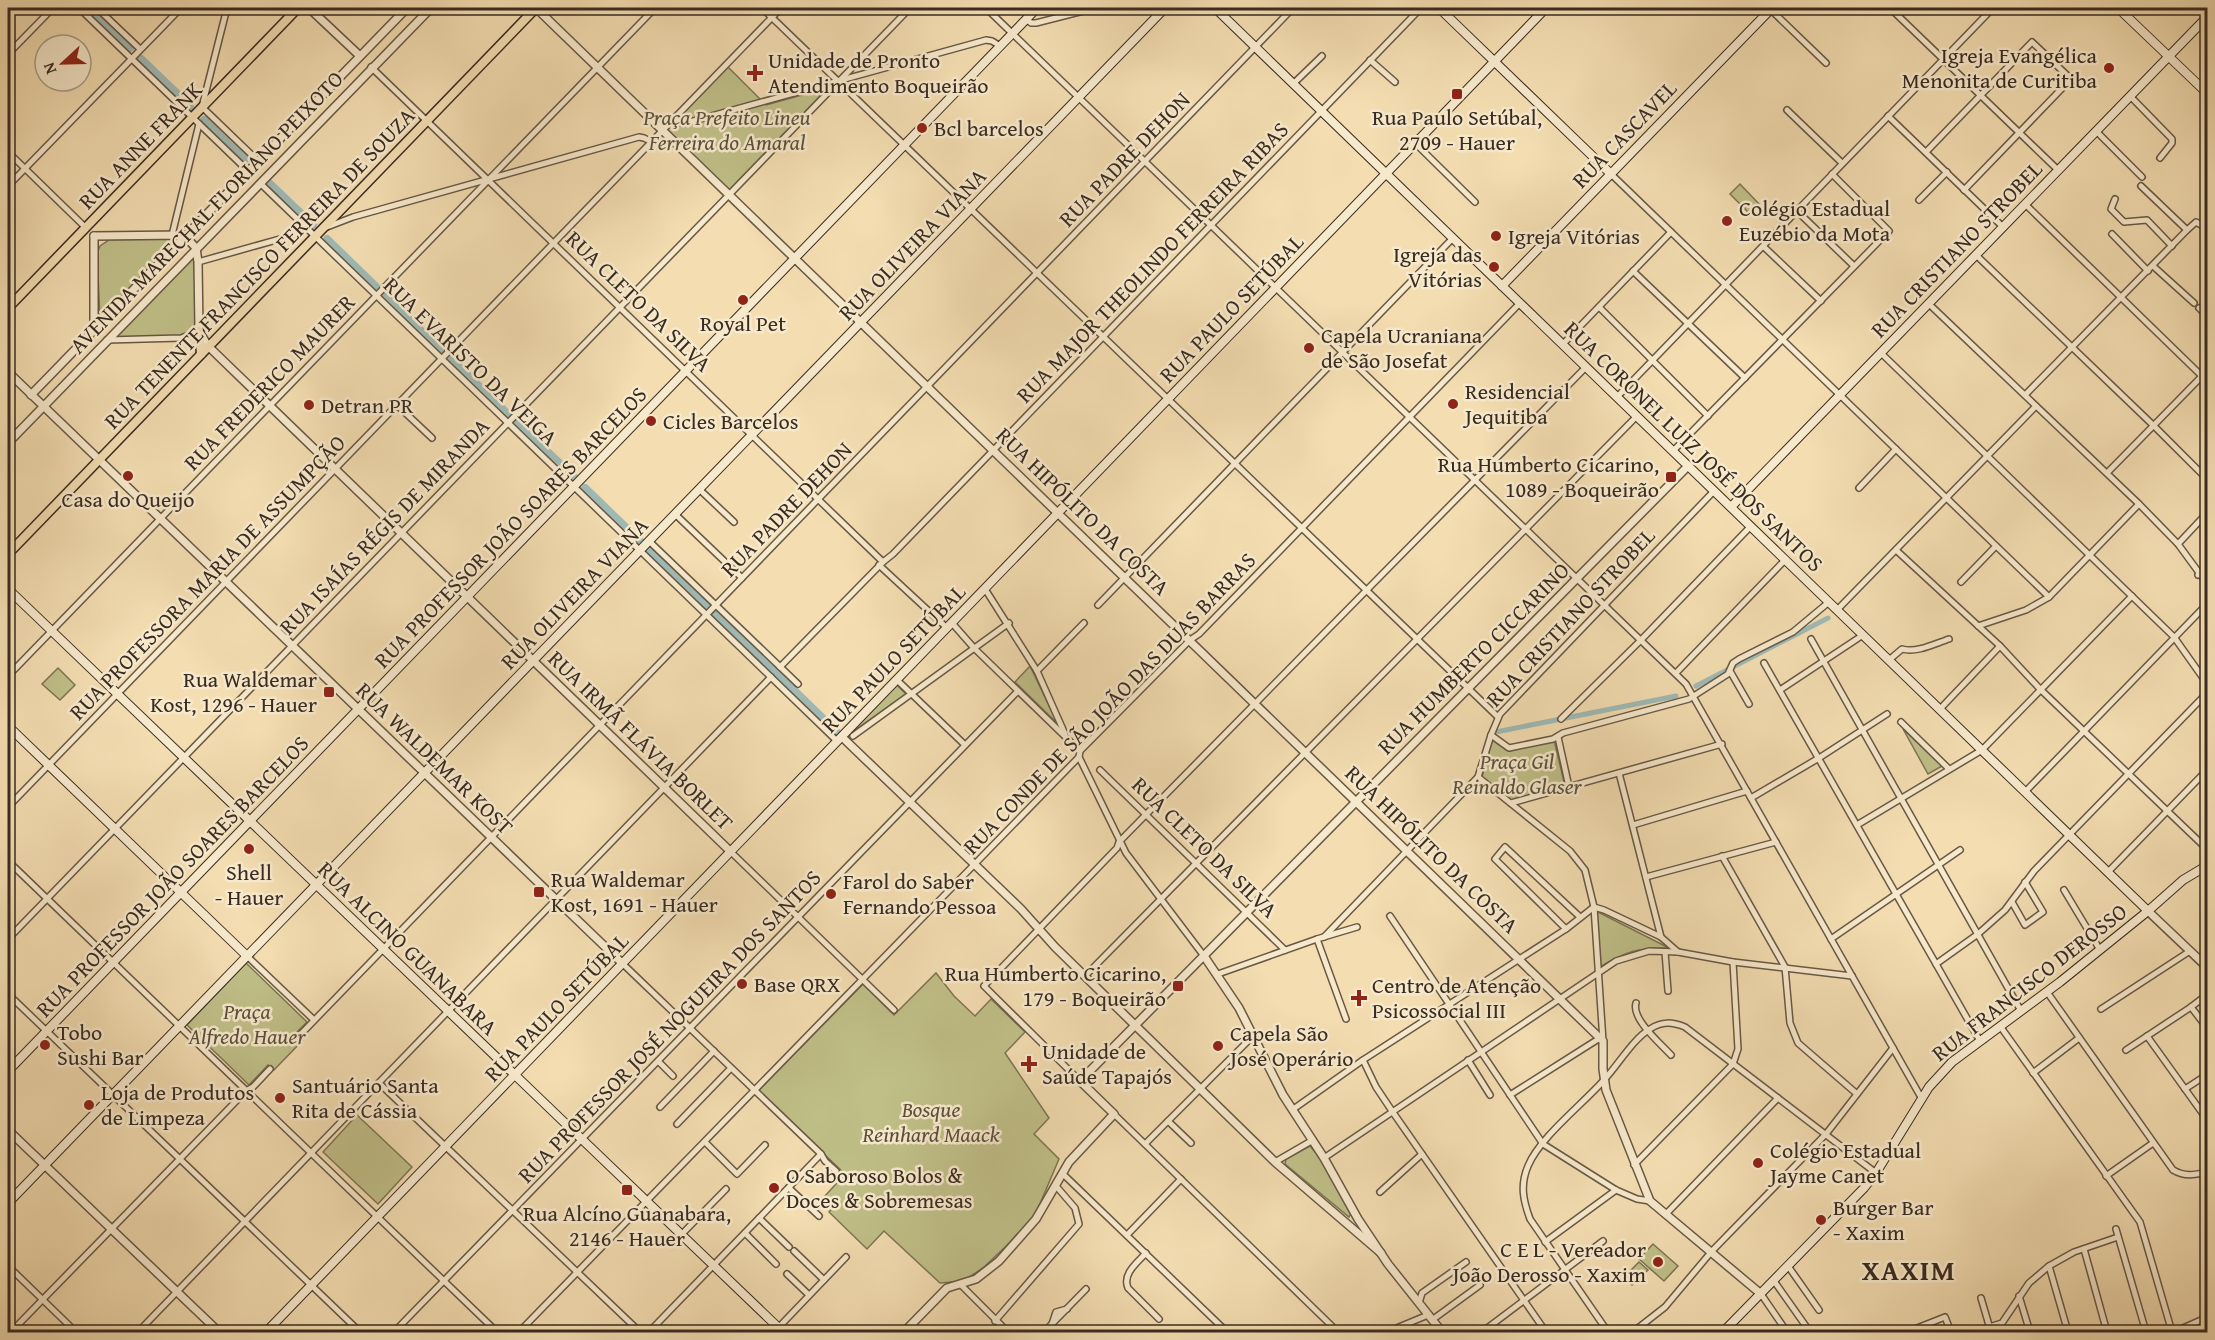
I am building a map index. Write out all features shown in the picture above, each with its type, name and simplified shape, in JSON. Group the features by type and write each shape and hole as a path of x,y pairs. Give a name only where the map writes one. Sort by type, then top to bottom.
{"main road":[{"name":"RUA ANNE FRANK","path":"8,308 85,228 196,121 202,107 298,8"},
{"name":"RUA TENENTE FRANCISCO FERREIRA DE SOUZA","path":"8,554 536,8"},
{"name":"RUA PROFESSOR JOÃO SOARES BARCELOS","path":"8,1071 1037,8"},
{"name":"RUA OLIVEIRA VIANA","path":"8,1203 1165,8"},
{"name":"RUA CORONEL LUIZ JOSÉ DOS SANTOS","path":"1215,8 2148,911"},
{"path":"1439,8 1611,174"},
{"name":"RUA PAULO SETÚBAL","path":"266,1332 1546,8"},
{"name":"RUA CASCAVEL","path":"1502,286 1771,8"},
{"path":"2118,8 2208,94"},
{"name":"RUA CRISTIANO STROBEL","path":"1731,507 2208,15"},
{"path":"199,327 201,354"},
{"name":"RUA ALCINO GUANABARA","path":"8,589 779,1331"},
{"path":"8,726 247,956"},
{"name":"RUA FRANCISCO DEROSSO","path":"1723,1332 1876,1173 1922,1099 1952,1062 2047,992 2183,880 2208,865"}],"street":[{"path":"8,54 53,8"},
{"path":"79,8 247,170"},
{"path":"97,8 140,49"},
{"path":"8,186 181,8"},
{"path":"227,8 202,107 257,160"},
{"path":"309,8 360,56"},
{"name":"AVENIDA MARECHAL FLORIANO PEIXOTO","path":"31,395 247,170 407,8"},
{"name":"AVENIDA MARECHAL FLORIANO PEIXOTO","path":"8,443 430,8"},
{"name":"RUA HIPÓLITO DA COSTA","path":"536,8 1601,1039"},
{"name":"RUA FREDERICO MAURER","path":"8,676 655,8"},
{"path":"762,8 1498,717"},
{"name":"RUA PROFESSORA MARIA DE ASSUMPÇÃO","path":"8,807 781,8"},
{"name":"RUA ISAÍAS RÉGIS DE MIRANDA","path":"8,939 910,8"},
{"path":"986,8 1676,673 1694,696 1722,744 1922,1099"},
{"path":"1026,19 1031,24 1095,8"},
{"name":"RUA PADRE DEHON","path":"302,1033 1293,8"},
{"name":"RUA MAJOR THEOLINDO FERREIRA RIBAS","path":"780,667 881,563 893,554 1421,8"},
{"path":"1771,8 1826,63"},
{"path":"1890,8 2058,170"},
{"path":"1617,397 1993,8"},
{"path":"674,119 680,123 686,123 986,40 992,40 1000,46"},
{"path":"1926,152 2032,42 2071,79 1964,190"},
{"path":"1293,84 1322,56"},
{"path":"1370,60 1395,82"},
{"name":"RUA CLETO DA SILVA","path":"371,67 818,499 881,563 974,648 1066,738 1079,754"},
{"path":"2130,96 2172,139 2172,143 2160,158"},
{"path":"1787,110 1842,164"},
{"path":"1888,116 2003,227"},
{"path":"172,235 196,121"},
{"path":"2096,131 2142,177"},
{"path":"322,228 353,217 639,137 652,142"},
{"path":"1415,143 1475,202"},
{"path":"8,152 94,236 184,235 196,248 199,327 192,334 181,338 107,340"},
{"path":"1919,200 1947,172"},
{"path":"1611,174 2049,597"},
{"path":"1673,451 1889,231 1832,174"},
{"name":"RUA EVARISTO DA VEIGA","path":"260,183 771,677 910,802 1275,1162 1381,1253"},
{"path":"2141,186 2187,230"},
{"path":"2115,199 2111,209 2124,222 2147,220 2172,246"},
{"path":"2025,204 2208,382"},
{"path":"343,207 346,214 353,217"},
{"path":"1797,211 1854,266"},
{"path":"2025,395 2187,230 2196,222 2208,229"},
{"path":"198,262 287,237 306,227"},
{"path":"1563,344 1671,232"},
{"path":"2112,234 2193,303"},
{"path":"94,236 94,330"},
{"path":"1098,605 1453,238"},
{"path":"1763,246 1821,301"},
{"path":"1976,255 2208,480"},
{"path":"1633,271 1744,378"},
{"name":"RUA CONDE DE SÃO JOÃO DAS DUAS BARRAS","path":"519,1332 1520,303"},
{"path":"1929,303 2139,504 2178,544 2198,575 2208,585"},
{"path":"1599,307 1708,416"},
{"path":"2199,308 2208,317"},
{"name":"RUA IRMÃ FLÁVIA BORLET","path":"199,327 208,346 269,406 894,1010"},
{"path":"1881,353 2174,637 2208,685"},
{"path":"1338,1332 984,986 1117,848 1119,842 1586,367"},
{"path":"2107,473 2208,370"},
{"name":"RUA WALDEMAR KOST","path":"8,372 755,1090 836,1171"},
{"path":"397,405 432,438"},
{"path":"1837,610 2036,406"},
{"path":"1086,976 1637,416"},
{"path":"1859,488 1896,449"},
{"name":"RUA HUMBERTO CICCARINO","path":"1080,1081 1688,466"},
{"path":"699,489 734,522"},
{"name":"RUA CRISTIANO STROBEL","path":"1324,936 1478,777 1498,717 1714,491"},
{"path":"1978,626 2026,610 2049,597 2139,504"},
{"path":"2178,544 2208,512"},
{"path":"675,514 742,578"},
{"path":"1561,718 1641,640 1751,526"},
{"path":"649,541 798,684"},
{"path":"1961,582 1996,546"},
{"path":"1896,550 2000,646 2040,689 2208,850"},
{"path":"1676,673 1785,560"},
{"path":"2198,575 2208,571"},
{"path":"985,589 1037,671 1066,738"},
{"path":"1857,825 1899,797 1982,750 2132,596"},
{"path":"1491,735 1509,748 1558,737 1563,733 1683,702 1731,669 1739,659 1793,632 1829,602"},
{"path":"2025,792 2208,603"},
{"path":"854,736 1008,623"},
{"path":"1037,671 1084,623"},
{"path":"1780,690 1863,635"},
{"path":"1811,639 2021,1011"},
{"path":"1888,660 1902,649 1920,648 1949,639"},
{"path":"1940,709 2000,646"},
{"path":"1764,663 1980,1041"},
{"path":"1731,669 1749,704"},
{"path":"138,1332 771,677"},
{"path":"897,680 965,745"},
{"name":"RUA PROFESSOR JOSÉ NOGUEIRA DOS SANTOS","path":"394,1332 1018,691"},
{"path":"1936,964 1978,934 2012,902 2025,882 2069,834 2208,692"},
{"path":"1751,798 1819,759 1887,714"},
{"path":"1901,722 1948,769"},
{"path":"1558,737 1569,787"},
{"path":"1511,803 1722,744"},
{"path":"1079,754 1125,854 1218,974 1254,1035 1292,1110 1324,1158 1355,1214 1381,1253 1442,1332"},
{"path":"2108,872 2208,769"},
{"name":"RUA CLETO DA SILVA","path":"1100,770 1285,950"},
{"path":"1619,773 1661,937"},
{"path":"1478,777 1570,851 1585,870 1594,908 1604,1080 1650,1201 1761,1294 1787,1332"},
{"path":"1633,825 1747,791"},
{"path":"1646,877 1776,842"},
{"path":"1566,928 1495,859 1505,847 1580,917"},
{"path":"1831,939 1960,850"},
{"path":"1722,856 1785,967 1792,1033 1798,1042 1857,1094"},
{"path":"8,861 497,1332"},
{"path":"2012,902 2025,925 2043,912 2025,882"},
{"path":"2064,890 2100,950"},
{"path":"1292,1110 1363,1060 1520,959 1594,908 1604,910 1661,937 1678,952"},
{"path":"2148,911 2208,968"},
{"path":"1390,916 1543,1143 1616,1190 1637,1199 1650,1201"},
{"path":"1218,974 1324,936 1357,927"},
{"path":"1317,939 1346,1019"},
{"path":"1324,1158 1616,961 1630,956 1649,951 1678,952 1733,962 1852,976"},
{"path":"2101,1009 2190,951"},
{"path":"1665,952 1668,991"},
{"path":"247,956 314,1020"},
{"path":"1635,1166 1733,1064 1738,1049 1733,962"},
{"path":"2047,992 2173,1170 2181,1175 2189,1176 2208,1172"},
{"path":"8,994 360,1332"},
{"path":"2126,1050 2208,994"},
{"path":"1636,1003 1636,1012 1647,1030 1671,1055"},
{"path":"2191,1007 2208,1029"},
{"path":"1608,1332 1530,1219 1523,1200 1523,1182 1529,1164 1543,1143 1604,1080 1647,1030 1666,1022 1685,1027 1876,1173"},
{"path":"2000,1026 2140,1222 2173,1332 2208,1317"},
{"path":"1145,1144 1254,1035"},
{"path":"2147,1036 2208,1121"},
{"path":"2033,1073 2079,1038"},
{"path":"1510,1095 1601,1039"},
{"path":"1633,1332 1665,1307 1712,1251 1826,1134 1893,1048"},
{"path":"660,1107 714,1051"},
{"path":"1363,1060 1376,1087 1392,1111 1546,1332"},
{"path":"1468,1060 1490,1095"},
{"path":"658,1061 673,1076"},
{"path":"677,1124 731,1068"},
{"path":"11,1332 246,1091 253,1088 270,1070"},
{"path":"2185,1089 2208,1074"},
{"path":"380,1083 640,1332"},
{"path":"1666,1214 1778,1098"},
{"path":"904,1332 944,1290 976,1279 994,1267 1031,1227 1075,1154 1114,1114"},
{"path":"1168,1121 1191,1143"},
{"path":"8,1130 219,1332"},
{"path":"1275,1162 1313,1140"},
{"path":"705,1142 737,1174 765,1145"},
{"path":"2106,1176 2152,1143"},
{"path":"649,1332 821,1154"},
{"path":"1380,1192 1422,1154"},
{"path":"1062,1173 1227,1332"},
{"path":"1127,1235 1181,1179"},
{"path":"995,1320 1079,1224 1075,1208 1056,1186"},
{"path":"789,1188 819,1216"},
{"path":"681,1235 726,1189"},
{"path":"1545,1242 1616,1190"},
{"path":"1346,1223 1355,1214"},
{"path":"759,1218 789,1246"},
{"path":"2116,1229 2146,1332"},
{"path":"745,1233 776,1263"},
{"path":"1981,1298 1990,1330 2002,1323 2019,1296 2036,1276 2049,1266 2074,1252 2118,1237"},
{"path":"1482,1332 1603,1241"},
{"path":"2084,1249 2107,1332"},
{"path":"794,1251 824,1280"},
{"path":"2074,1252 2087,1258"},
{"path":"1146,1253 1126,1276 1125,1282 1128,1288 1159,1319"},
{"path":"779,1331 809,1295 846,1257"},
{"path":"1419,1303 1422,1293 1466,1262"},
{"path":"8,1266 76,1332"},
{"path":"1788,1266 1819,1310"},
{"path":"2049,1266 2068,1332"},
{"path":"787,1274 809,1295"},
{"path":"1774,1281 1810,1332"},
{"path":"960,1284 1008,1332"},
{"path":"1387,1332 1430,1317 1480,1285"},
{"path":"1044,1332 1086,1289"},
{"path":"2019,1296 2030,1332"},
{"path":"2012,1306 2022,1307"},
{"path":"1911,1332 1945,1317 1951,1332"}],"green space":[{"name":"Praça Prefeito Lineu Ferreira do Amaral","path":"728,67 766,105 828,88 728,191 666,131"},
{"path":"1740,184 1759,204 1749,213 1730,194"},
{"path":"112,238 176,238 177,240 100,320 97,253 100,246"},
{"path":"193,256 196,262 196,325 192,332 182,336 116,337 116,335"},
{"path":"1030,666 1058,724 1015,682"},
{"path":"58,668 75,685 60,700 42,684"},
{"path":"897,685 906,694 851,733"},
{"path":"1903,729 1942,766 1928,774"},
{"name":"Praça Gil Reinaldo Glaser","path":"1492,740 1508,751 1554,740 1565,786 1511,800 1482,777"},
{"path":"1596,911 1669,948 1649,948 1633,952 1600,967"},
{"name":"Praça Alfredo Hauer","path":"246,963 307,1022 296,1033 303,1040 274,1070 268,1065 249,1085 187,1025"},
{"name":"Bosque Reinhard Maack","path":"936,973 954,996 975,1016 991,999 1025,1032 1005,1053 1049,1118 1034,1134 1059,1159 1036,1213 1023,1230 983,1268 963,1281 940,1283 884,1231 867,1249 829,1212 835,1205 825,1196 845,1174 758,1091 863,984 894,1015"},
{"path":"357,1115 412,1167 378,1204 323,1152"},
{"path":"1310,1146 1321,1159 1351,1213 1349,1217 1285,1164 1286,1159"},
{"name":"C E L - Vereador João Derosso - Xaxim","path":"1653,1244 1678,1266 1664,1281 1639,1259"},
{"path":"1639,1262 1648,1270 1632,1285 1623,1278"}],"waterway":[{"path":"88,8 130,48"},
{"path":"140,58 190,106"},
{"path":"204,120 245,160"},
{"path":"269,183 313,225"},
{"path":"327,239 442,351"},
{"path":"450,358 510,416"},
{"path":"517,423 574,477"},
{"path":"585,488 641,542"},
{"path":"648,548 837,732"},
{"path":"1696,686 1828,618"},
{"path":"1496,732 1676,696"}],"place":[{"name":"Igreja Evangélica Menonita de Curitiba","path":"2109,68"},
{"name":"Unidade de Pronto Atendimento Boqueirão","path":"755,73"},
{"name":"Rua Paulo Setúbal, 2709 - Hauer","path":"1457,94"},
{"name":"Bcl barcelos","path":"922,128"},
{"name":"Colégio Estadual Euzébio da Mota","path":"1727,221"},
{"name":"Igreja Vitórias","path":"1496,236"},
{"name":"Igreja das Vitórias","path":"1494,267"},
{"name":"Royal Pet","path":"743,300"},
{"name":"Capela Ucraniana de São Josefat","path":"1309,348"},
{"name":"Residencial Jequitiba","path":"1453,404"},
{"name":"Detran PR","path":"309,405"},
{"name":"Cicles Barcelos","path":"651,421"},
{"name":"Casa do Queijo","path":"128,476"},
{"name":"Rua Humberto Cicarino, 1089 - Boqueirão","path":"1671,477"},
{"name":"Rua Waldemar Kost, 1296 - Hauer","path":"329,692"},
{"name":"Shell - Hauer","path":"249,849"},
{"name":"Rua Waldemar Kost, 1691 - Hauer","path":"539,892"},
{"name":"Farol do Saber Fernando Pessoa","path":"831,894"},
{"name":"Base QRX","path":"742,984"},
{"name":"Rua Humberto Cicarino, 179 - Boqueirão","path":"1178,986"},
{"name":"Centro de Atenção Psicossocial III","path":"1359,998"},
{"name":"Tobo Sushi Bar","path":"45,1045"},
{"name":"Capela São José Operário","path":"1218,1046"},
{"name":"Unidade de Saúde Tapajós","path":"1029,1064"},
{"name":"Santuário Santa Rita de Cássia","path":"280,1098"},
{"name":"Loja de Produtos de Limpeza","path":"89,1105"},
{"name":"Colégio Estadual Jayme Canet","path":"1758,1163"},
{"name":"O Saboroso Bolos & Doces & Sobremesas","path":"774,1188"},
{"name":"Rua Alcíno Guanabara, 2146 - Hauer","path":"627,1190"},
{"name":"Burger Bar - Xaxim","path":"1821,1220"},
{"name":"C E L - Vereador João Derosso - Xaxim","path":"1658,1262"}],"district":[{"name":"XAXIM","path":"1909,1269"}]}
